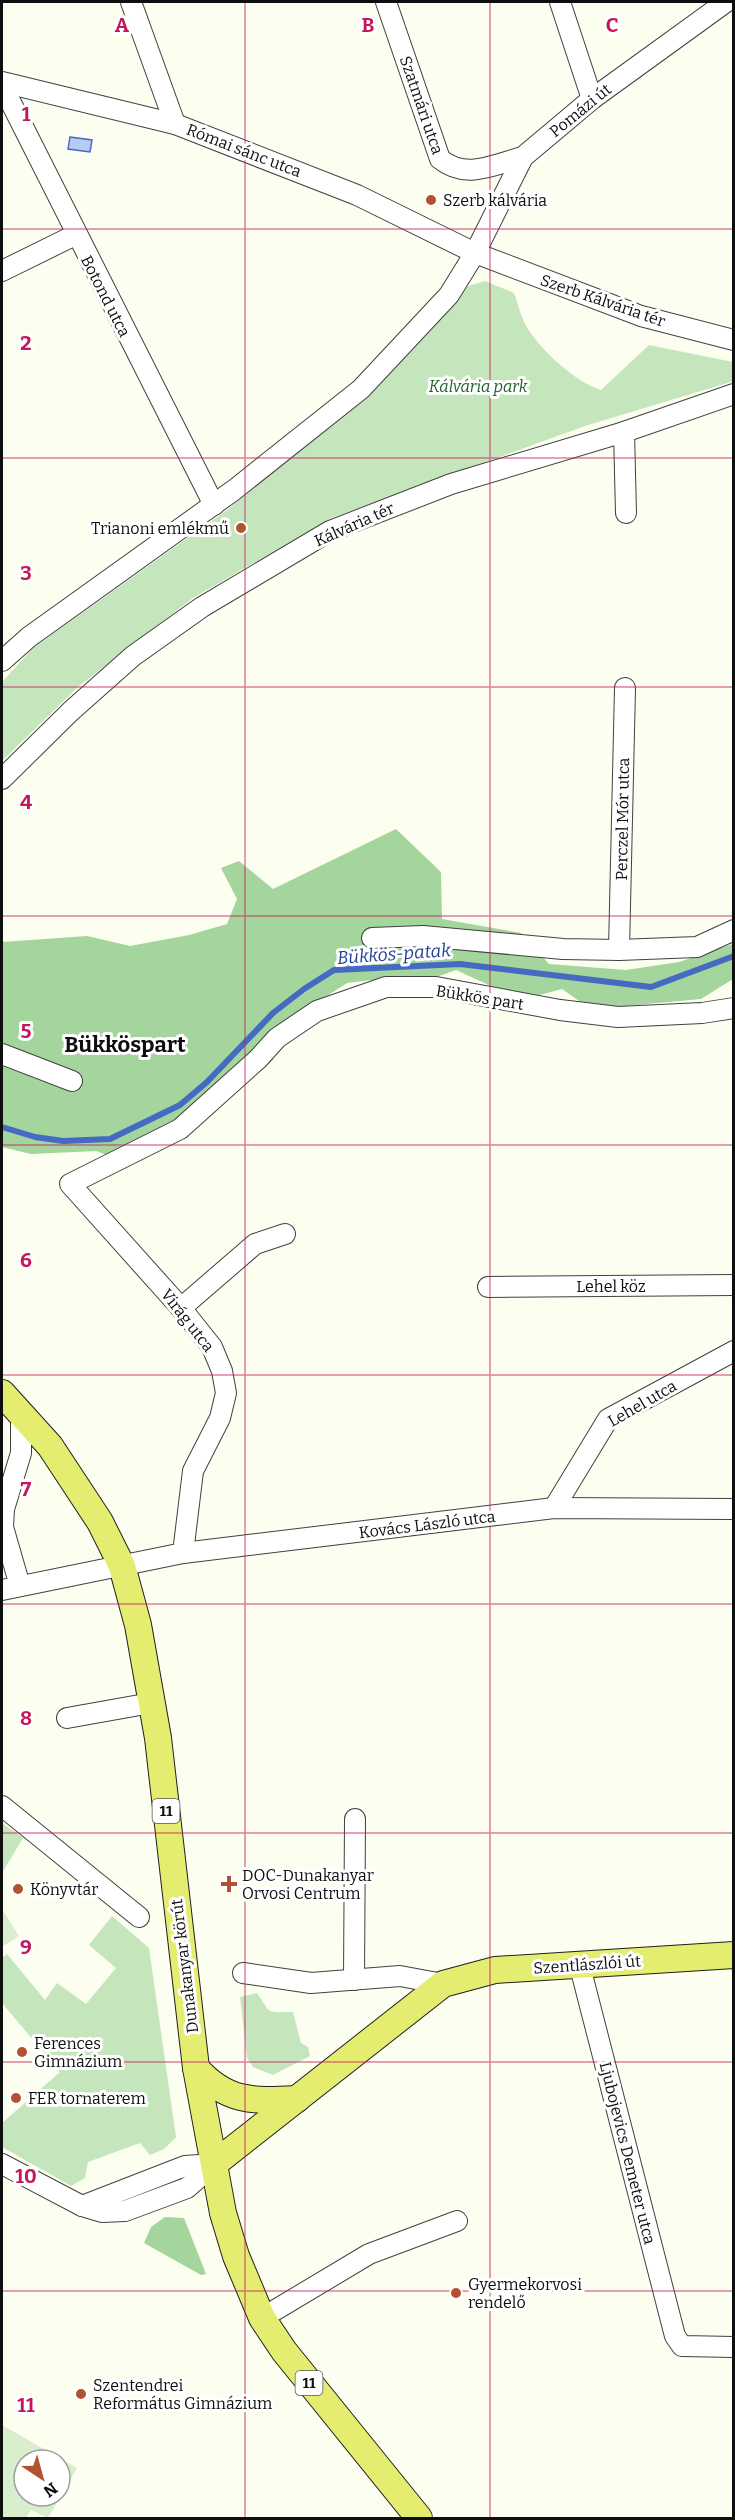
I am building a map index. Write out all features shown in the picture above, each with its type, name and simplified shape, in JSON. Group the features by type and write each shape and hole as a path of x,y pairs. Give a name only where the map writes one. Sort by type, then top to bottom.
{"main road":[{"name":"Dunakanyar körút","path":"2,1393 21,1412 75,1481 122,1566 138,1625 152,1703 196,2068 223,2213 236,2256 262,2318 284,2351 419,2518"},
{"name":"Szentlászlói út","path":"214,2164 443,1984 495,1970 734,1955"},
{"path":"196,2068 209,2083 231,2096 256,2101 297,2099"}],"street":[{"path":"131,2 175,124"},
{"name":"Szatmári utca","path":"386,2 440,159 449,166 465,172 523,157"},
{"path":"560,2 592,99"},
{"name":"Pomázi út","path":"475,253 523,157 592,99 726,2"},
{"name":"Római sánc utca","path":"2,83 175,124 350,191 475,253"},
{"name":"Botond utca","path":"2,83 75,235 214,505"},
{"path":"2,270 75,235"},
{"path":"2,660 29,637 214,505 361,389 449,295 475,253"},
{"name":"Szerb Kálvária tér","path":"475,253 641,316 734,340"},
{"name":"Kálvária tér","path":"2,779 71,711 133,657 202,607 330,531 451,484 624,432 734,394"},
{"path":"624,432 626,513"},
{"name":"Perczel Mór utca","path":"619,950 624,688"},
{"path":"372,938 423,936 563,949 619,950 698,947 734,930"},
{"name":"Bükkös part","path":"70,1184 180,1129 258,1059 277,1038 318,1011 386,987 436,987 560,1010 618,1017 702,1013 734,1008"},
{"path":"2,1054 72,1081"},
{"name":"Virág utca","path":"70,1184 181,1308 212,1347 222,1371 226,1393 220,1418 193,1471 183,1553"},
{"path":"181,1308 255,1244 285,1234"},
{"name":"Lehel köz","path":"488,1287 734,1286"},
{"name":"Lehel utca","path":"554,1508 608,1419 734,1351"},
{"path":"11,1588 3,1527 3,1508 21,1453 21,1412"},
{"name":"Kovács László utca","path":"11,1588 183,1553 554,1508 734,1509"},
{"path":"66,1718 152,1703"},
{"path":"2,1806 139,1917"},
{"path":"354,1980 355,1819"},
{"name":"Ljubojevics Demeter utca","path":"579,1963 677,2342 682,2346 734,2347"},
{"name":"Szentlászlói út","path":"243,1973 311,1983 400,1976 443,1984"},
{"path":"2,2164 80,2205 102,2212 125,2211 187,2188 214,2164"},
{"path":"262,2318 369,2254 457,2220"}],"green space":[{"name":"Kálvária park","path":"485,281 514,293 525,324 538,343 569,372 591,386 601,390 649,345 733,362 734,381 585,426 331,518 193,598 79,686 2,761 2,682 34,647 227,510 373,391 468,286"},
{"path":"396,829 441,872 442,919 521,933 549,964 626,970 679,962 733,944 733,979 701,999 614,1007 582,1003 562,989 536,996 493,987 456,970 417,984 395,977 347,983 291,1019 268,1039 273,1060 217,1109 183,1133 129,1163 96,1151 31,1154 2,1147 2,942 87,936 130,946 189,935 227,924 237,899 221,868 239,861 273,889"},
{"path":"2,1823 23,1838 2,1873"},
{"path":"2,1909 19,1936 2,1947"},
{"path":"112,1916 149,1948 176,2137 164,2149 150,2155 140,2143 88,2162 85,2178 71,2186 2,2147 2,2123 60,2072 2,2003 2,1958 7,1954 45,2000 57,1983 86,2004 116,1968 89,1945"},
{"path":"257,1993 270,2011 293,2012 301,2043 308,2047 310,2056 273,2075 253,2067 247,2058 240,1997"},
{"path":"165,2217 184,2218 206,2274 201,2275 144,2243 151,2227"},
{"path":"2,2425 42,2448 12,2448 12,2508 54,2508 48,2518 31,2510 26,2518 2,2518"},
{"path":"72,2465 77,2468 72,2477"}],"water":[{"path":"70,137 92,140 90,152 68,149"}],"waterway":[{"name":"Bükkös-patak","path":"2,1127 35,1137 63,1141 110,1139 180,1105 207,1082 273,1013 334,970 460,964 651,987 734,956"}],"place":[{"name":"Szerb kálvária","path":"431,200"},
{"name":"Trianoni emlékmű","path":"241,528"},
{"name":"DOC-Dunakanyar Orvosi Centrum","path":"229,1884"},
{"name":"Könyvtár","path":"18,1889"},
{"name":"Ferences Gimnázium","path":"22,2052"},
{"name":"FER tornaterem","path":"16,2098"},
{"name":"Gyermekorvosi rendelő","path":"456,2293"},
{"name":"Szentendrei Református Gimnázium","path":"81,2394"}],"district":[{"name":"Bükköspart","path":"125,1044"}]}
